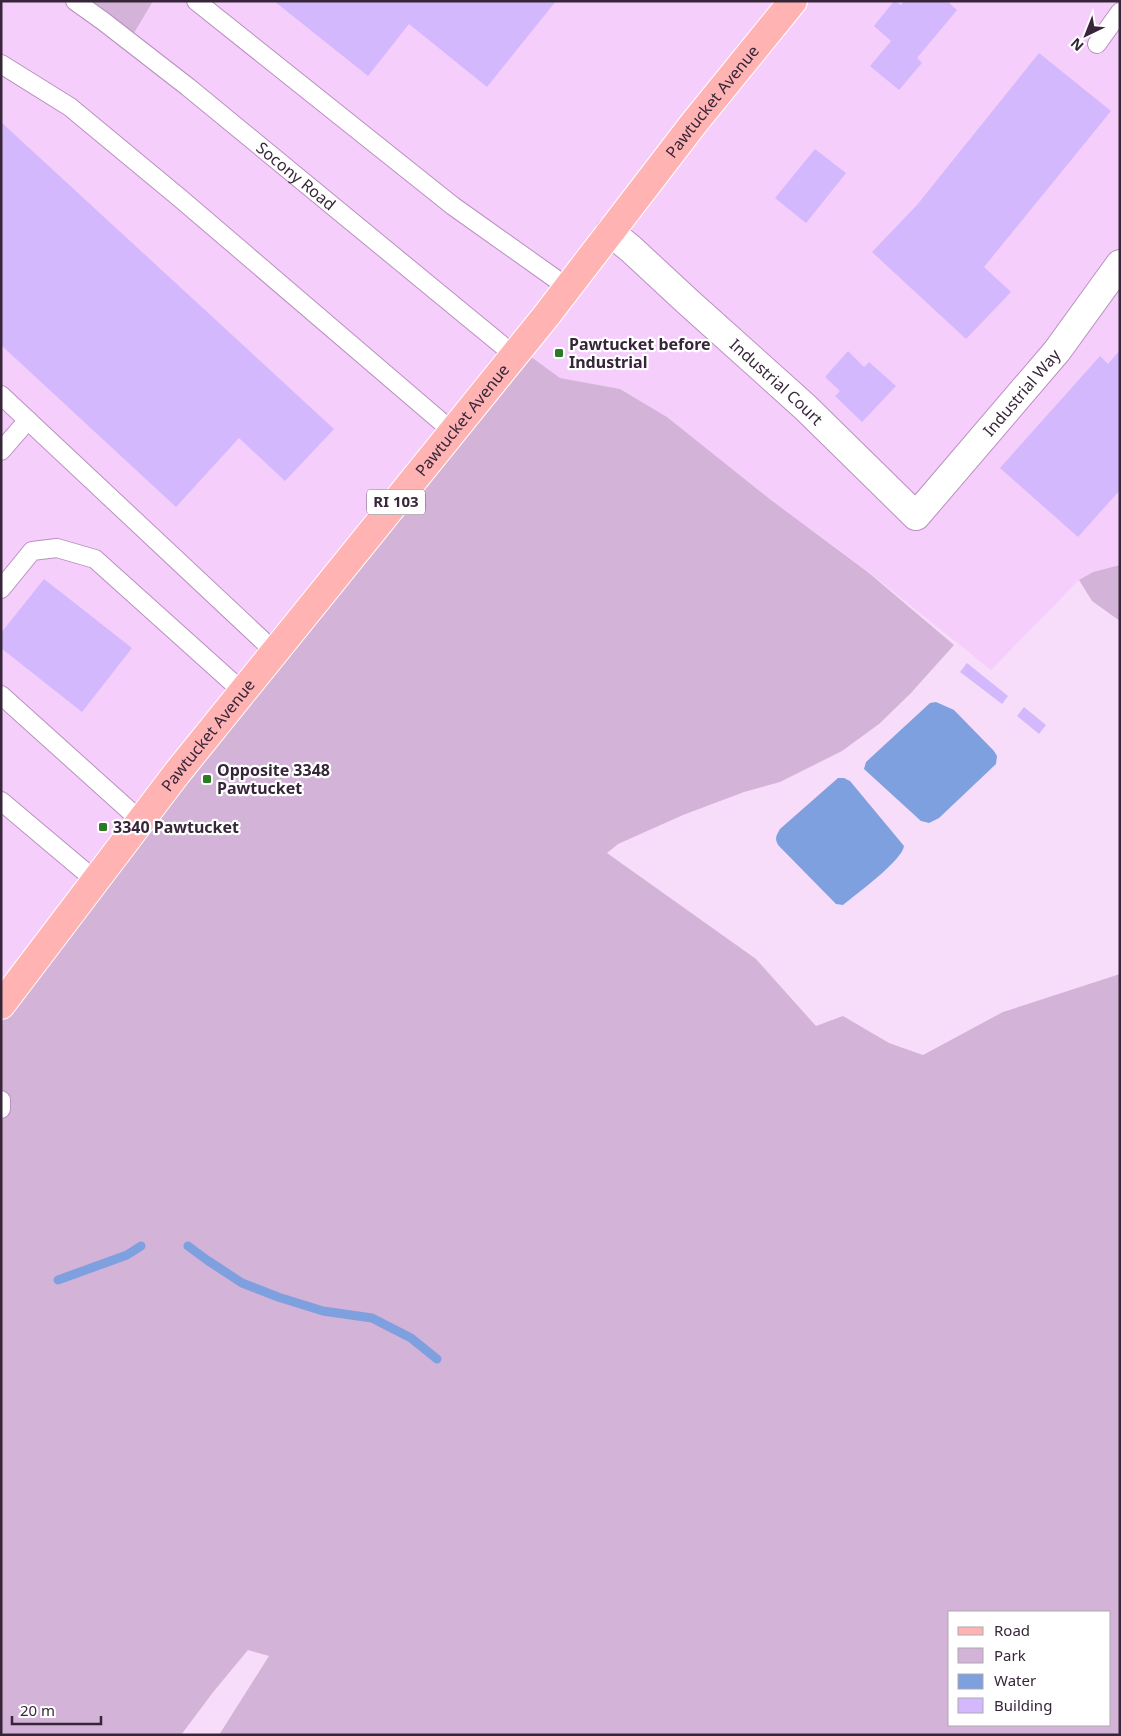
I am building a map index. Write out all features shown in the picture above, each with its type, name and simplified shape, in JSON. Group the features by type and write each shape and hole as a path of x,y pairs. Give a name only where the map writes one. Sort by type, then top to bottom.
{"main road":[{"name":"Pawtucket Avenue","path":"3,1000 243,692 514,355 694,123 793,1"}],"street":[{"name":"Industrial Court","path":"610,232 805,407 916,516"},
{"name":"Industrial Way","path":"916,516 1058,351 1120,264"}],"lane":[{"name":"Socony Road","path":"75,1 196,93 514,355"},
{"path":"196,1 453,206 567,287"},
{"path":"1097,44 1120,12"},
{"path":"1,64 70,107 182,199 452,432"},
{"path":"1,396 275,652"},
{"path":"1,451 28,420"},
{"path":"1,589 32,551 58,548 95,558 243,692"},
{"path":"1,694 141,821"},
{"path":"1,801 96,881"},
{"path":"1,1100 1,1108"}],"shaded area":[{"path":"1,1 1120,1 1120,565 1093,572 1079,580 991,670 870,573 771,500 667,417 620,389 560,378 534,359 1,1005"}],"green space":[{"path":"68,1 153,1 128,43"},
{"path":"517,350 534,359 560,378 620,389 667,417 771,500 869,573 954,645 910,694 879,724 842,751 780,782 744,792 683,815 618,844 607,853 756,959 816,1026 843,1016 889,1043 923,1055 1003,1012 1120,974 1120,1735 219,1735 269,1656 248,1650 181,1735 1,1735 1,1005"},
{"path":"1120,565 1120,621 1092,601 1079,580 1093,572"}],"water":[{"path":"936,702 954,710 997,756 996,764 939,818 929,823 921,821 864,769 866,762 930,703"},
{"path":"838,778 850,781 904,846 887,868 843,905 836,904 777,844 776,839 780,829"}],"building":[{"path":"274,1 556,1 487,87 409,24 368,76"},
{"path":"894,1 901,5 904,1 947,1 957,10 917,58 922,63 899,90 870,66 891,41 874,26"},
{"path":"1039,53 1111,111 984,267 1011,292 966,339 872,252 917,205"},
{"path":"1,122 334,429 285,481 239,438 176,507 1,345"},
{"path":"815,149 846,173 806,223 775,198"},
{"path":"1120,350 1120,490 1078,537 1000,468 1100,356 1108,364"},
{"path":"848,351 864,367 869,362 896,386 862,422 835,396 840,391 825,377"},
{"path":"44,579 132,648 82,712 1,648 1,633"},
{"path":"967,663 1008,696 1002,704 960,672"},
{"path":"1024,707 1046,725 1039,734 1017,716"}],"waterway":[{"path":"58,1280 127,1255 141,1246"},
{"path":"188,1246 242,1283 323,1311 372,1318 411,1338 437,1359"}],"place":[{"name":"Pawtucket before Industrial","path":"559,353"},
{"name":"Opposite 3348 Pawtucket","path":"207,779"},
{"name":"3340 Pawtucket","path":"103,827"}]}
